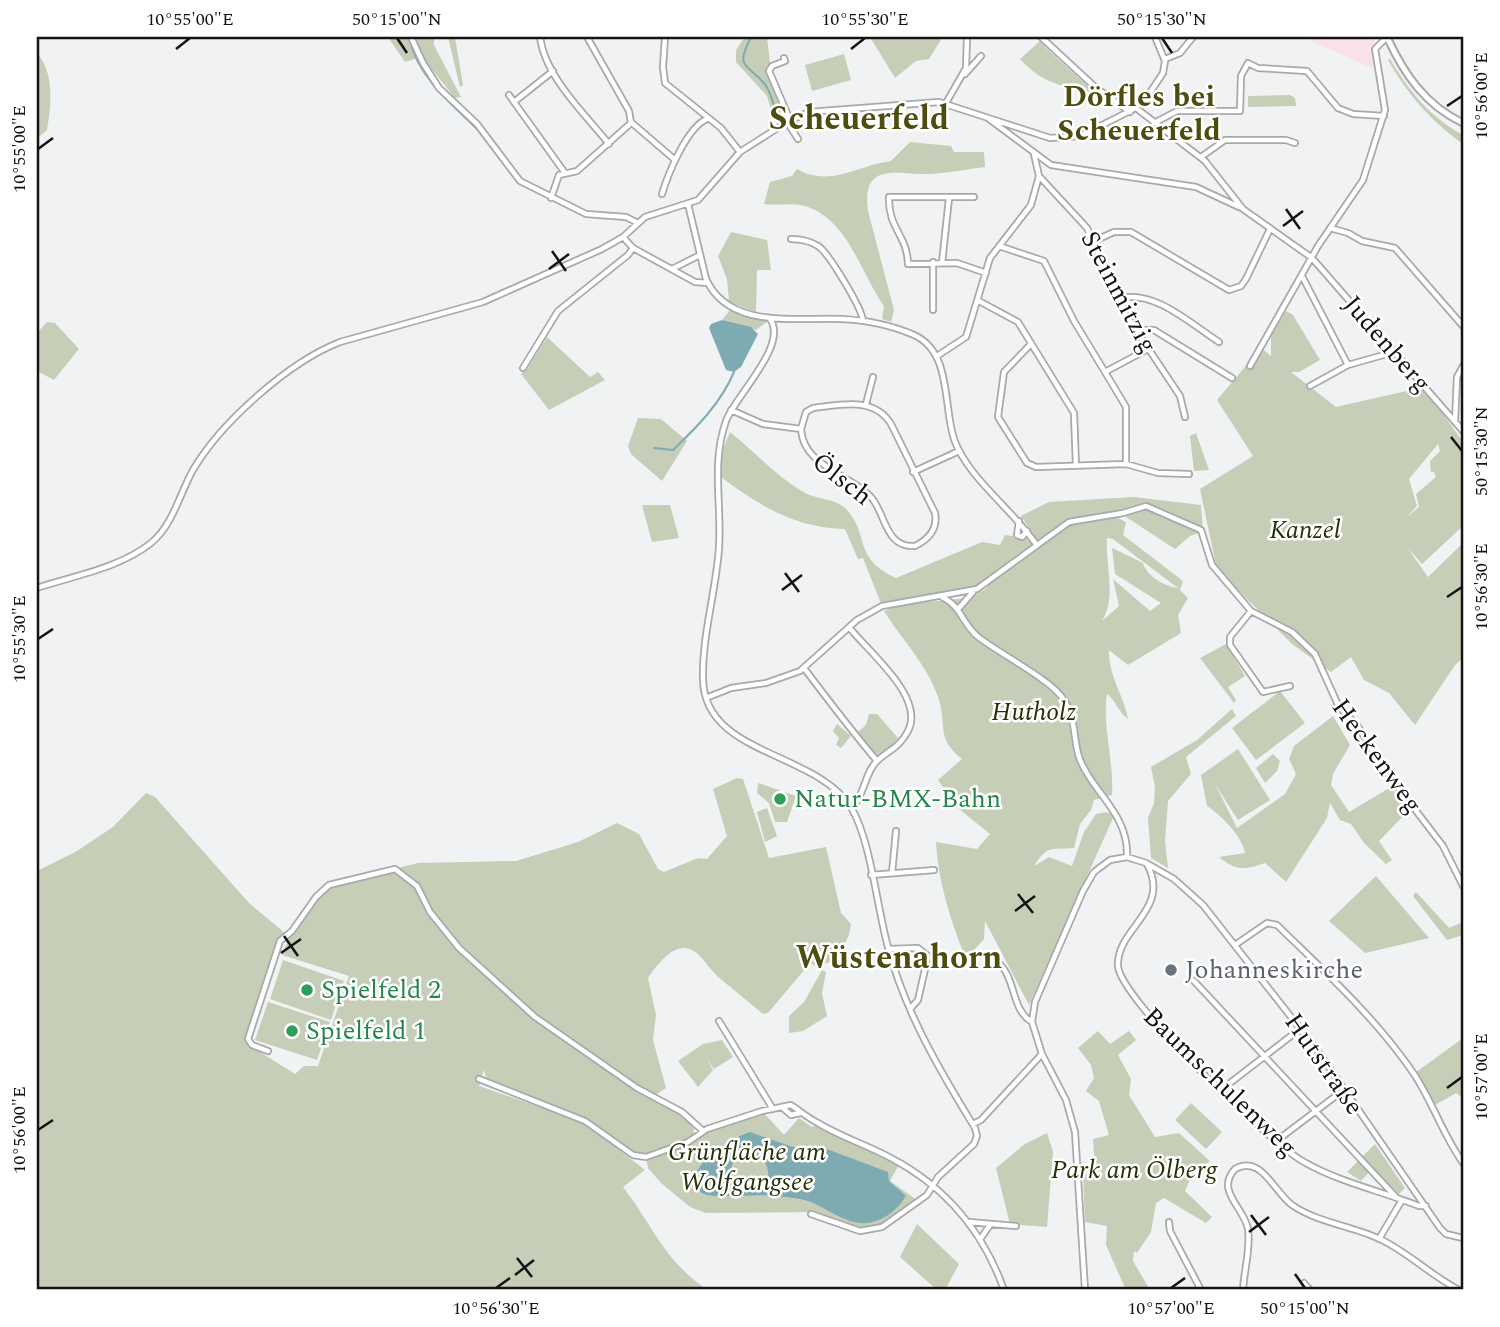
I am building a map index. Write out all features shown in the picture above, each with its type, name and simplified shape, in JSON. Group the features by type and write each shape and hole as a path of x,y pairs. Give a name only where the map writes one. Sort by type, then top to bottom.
{"main road":[{"path":"1387,37 1419,90 1443,111 1463,123"}],"street":[{"path":"411,37 423,63 444,94 477,124 520,181 586,214 626,217 636,222"},
{"path":"540,37 553,71 609,144"},
{"path":"587,37 629,111 631,123 674,159"},
{"path":"665,37 663,67 666,82 721,128 740,152"},
{"path":"962,77 968,57 967,37"},
{"path":"1041,37 1095,88 1130,112"},
{"path":"37,588 132,555 156,538 172,516 195,467 211,444 285,373 308,357 340,342 460,310 514,290 622,237 636,222 653,213 688,204 702,197 740,152 788,121 831,109 946,103 1050,138 1072,138 1136,108 1159,79 1165,59 1155,37"},
{"path":"1165,59 1180,53 1193,37"},
{"path":"1250,366 1330,228 1363,180 1384,116 1383,90 1375,49 1387,37"},
{"path":"946,103 962,77 981,56"},
{"path":"784,58 785,61 772,66 769,71 788,121 799,139"},
{"path":"1154,123 1177,111 1240,111 1242,72 1248,63 1258,68 1307,71 1318,80 1330,99 1345,111 1384,116"},
{"path":"514,102 553,71"},
{"path":"509,95 565,173"},
{"path":"1136,108 1201,157 1243,209"},
{"path":"986,117 1051,165 1196,187 1243,209"},
{"path":"662,194 674,159 680,155 700,122 708,119"},
{"path":"551,198 558,178 565,173 577,172 631,123"},
{"path":"1022,145 1018,138 1023,130"},
{"path":"1201,157 1225,140 1286,139 1295,143"},
{"path":"1034,154 1039,176"},
{"path":"937,356 966,337 986,273 999,246 1025,216 1042,170 1051,165"},
{"name":"Steinmitzig","path":"1039,176 1074,211 1094,241 1118,299 1180,396 1185,417"},
{"path":"1226,199 1232,196"},
{"path":"974,197 889,197 889,219 905,244 908,264 957,263 986,273"},
{"path":"942,262 949,198"},
{"path":"688,204 708,284 719,297 740,311 770,320 863,321 913,334 929,345 937,356 959,451 1036,544"},
{"name":"Judenberg","path":"1243,209 1312,258 1463,431"},
{"path":"1330,228 1348,233 1362,241 1395,247 1463,326"},
{"path":"1094,241 1114,232 1131,232 1229,290 1241,286 1246,279 1270,229"},
{"path":"622,237 633,248 671,270 700,284 708,284"},
{"path":"791,239 811,243 823,250 837,275 845,280 863,321"},
{"path":"999,246 1044,261 1074,321 1126,407 1126,464"},
{"path":"523,368 558,312 613,269 633,248"},
{"path":"671,270 699,256"},
{"path":"933,262 933,310"},
{"path":"1302,275 1348,365"},
{"path":"1118,299 1132,295 1149,299 1219,342"},
{"path":"979,301 1013,318 1074,413 1076,466"},
{"path":"770,320 774,331 769,354 731,410 718,455 719,545 704,660 706,698 710,709 732,732 830,783 852,808 888,949 910,1009 942,1077 977,1132 976,1141 938,1177 932,1188 900,1215 872,1230 860,1231 811,1214"},
{"path":"1136,330 1154,330 1232,377"},
{"path":"1031,344 1004,372 999,422 1031,466 1126,464 1158,473 1189,474"},
{"path":"1105,372 1148,349"},
{"path":"1310,386 1348,365 1394,352"},
{"path":"1455,422 1457,377 1463,366"},
{"path":"866,404 873,377"},
{"name":"Ölsch","path":"866,404 887,417 933,509 936,523 926,540 909,546 894,539 878,507 863,490 809,454 802,443 801,429 809,409 866,404"},
{"name":"Ölsch","path":"731,410 763,424 801,429"},
{"name":"Ölsch","path":"913,472 959,451"},
{"name":"Heckenweg","path":"706,698 737,686 774,681 804,668 849,627 882,606 901,600 940,597 977,589 1036,544 1076,520 1123,513 1146,506 1202,531 1212,565 1251,611 1292,632 1315,654 1339,707 1357,725 1384,769 1443,846 1463,886"},
{"path":"1019,521 1017,535 1022,537 1027,531"},
{"path":"959,608 977,589"},
{"path":"940,597 959,608 968,626 978,636 1064,700 1074,723 1080,758 1118,818 1127,842 1127,857 1103,864 1088,880 1035,1002 1032,1022 1042,1054 1066,1100 1075,1132 1085,1290"},
{"path":"1251,611 1230,637 1230,645 1263,692 1290,685"},
{"path":"849,627 885,667 911,707 909,730 891,753 877,761 852,808"},
{"path":"804,668 837,708 840,718 877,761"},
{"path":"892,873 896,831"},
{"name":"Hutstraße","path":"1127,857 1146,863 1168,875 1203,905 1317,1050 1443,1233 1463,1238"},
{"path":"1146,863 1153,885 1168,875"},
{"path":"268,1051 252,1045 248,1039 280,941 292,931 316,897 329,885 396,869 417,886 430,912 459,948 535,1017 637,1088 682,1112 703,1131"},
{"path":"871,875 934,870"},
{"name":"Baumschulenweg","path":"1153,885 1146,913 1119,955 1120,976 1139,1003 1221,1090 1275,1142 1310,1166 1402,1200 1426,1206"},
{"path":"1235,945 1267,923 1277,925 1385,1036 1415,1076 1463,1163"},
{"path":"888,949 918,948 928,956 918,1000 910,1009"},
{"path":"995,960 1004,967 1022,1014 1032,1022"},
{"path":"1196,983 1394,1196"},
{"path":"719,1021 773,1109"},
{"path":"1221,1090 1296,1032"},
{"path":"973,1124 981,1120 1042,1054"},
{"path":"479,1079 585,1121 636,1157 646,1157 688,1142 703,1131 791,1105 800,1113 900,1163 932,1188 969,1222 981,1238 1004,1290"},
{"path":"1275,1142 1340,1093"},
{"path":"1243,1290 1248,1227 1227,1188 1228,1177 1240,1166 1250,1165 1259,1169 1296,1207 1379,1239 1459,1290"},
{"path":"1379,1239 1402,1200"},
{"path":"969,1222 1016,1226"},
{"path":"1169,1222 1170,1231 1201,1290"},
{"path":"981,1238 990,1225"},
{"path":"1304,1283 1310,1290"}],"shaded area":[{"path":"1302,37 1375,37 1372,53 1376,70"}],"green space":[{"path":"388,37 434,37 434,45 461,97 455,98 422,57 405,62"},
{"path":"448,37 455,37 463,85 460,87"},
{"path":"745,37 767,37 770,63 766,72 784,113 773,117 767,96 736,62 736,50"},
{"path":"870,37 938,37 941,40 929,59 916,61 895,78"},
{"path":"1040,41 1094,92 1089,95 1060,85 1036,74 1028,67 1020,59"},
{"path":"37,53 47,70 50,90 47,130 39,137 37,134"},
{"path":"844,54 851,80 812,91 805,65"},
{"path":"1390,59 1421,102 1440,120 1463,135 1463,144 1412,96 1388,60"},
{"path":"1290,95 1295,98 1296,106 1248,107 1248,96"},
{"path":"910,142 951,146 954,152 984,152 985,167 931,174 884,174 876,177 870,184 867,195 868,211 894,310 891,322 882,319 884,306 853,250 834,224 808,207 764,204 770,182 792,176 797,169 821,176 844,174 891,161"},
{"path":"731,232 767,240 771,270 757,270 756,313 729,301 727,279 718,256"},
{"path":"730,310 768,321 756,330 722,320"},
{"name":"Kanzel","path":"1286,311 1293,315 1320,360 1299,372 1291,372 1336,407 1424,387 1463,442 1463,447 1457,447 1463,454 1463,526 1422,564 1407,547 1428,577 1463,543 1463,658 1455,665 1415,725 1389,693 1364,680 1351,657 1331,672 1292,644 1216,565 1200,489 1253,456 1217,400 1261,348 1271,356 1271,336","holes":["1438,444 1440,451 1430,461 1431,472 1434,472 1436,477 1416,494 1419,507 1406,518 1417,506 1409,479"]},
{"path":"47,322 55,323 79,349 54,380 37,371 37,333"},
{"path":"547,337 590,377 598,372 605,380 549,410 521,374 528,368"},
{"path":"638,418 661,419 687,441 662,481 631,454 628,446"},
{"name":"Hutholz","path":"730,432 795,487 841,505 853,518 873,562 896,578 982,542 1000,545 1005,535 1020,537 1027,531 1036,544 1054,531 1037,540 1021,516 1049,502 1134,497 1201,505 1203,532 1146,506 1116,517 1126,522 1123,535 1183,581 1180,590 1188,598 1178,615 1181,633 1128,665 1109,650 1111,668 1128,719 1107,694 1106,718 1112,795 1094,800 1091,810 1080,824 1074,848 1047,851 1034,866 1049,857 1072,866 1084,832 1096,814 1107,812 1114,816 1029,1005 985,921 984,939 966,959 960,945 942,887 936,842 977,849 990,834 959,809 938,780 962,759 945,738 939,700 929,676 884,611 904,604 970,598 987,588 985,584 977,589 882,606 863,558 858,559 845,529 810,525 779,514 750,498 722,478 722,452","holes":["1107,538 1113,539 1178,588 1157,580 1148,573 1143,563 1112,548 1115,574 1161,603 1150,611 1113,579 1119,606 1102,621 1110,591"]},
{"path":"1196,433 1209,470 1194,471 1190,436"},
{"path":"642,505 670,505 679,538 652,542"},
{"path":"1144,508 1199,533 1190,536 1175,549 1123,515"},
{"path":"1226,644 1245,676 1228,687 1236,700 1234,703 1200,658"},
{"path":"1280,691 1305,723 1256,760 1232,728"},
{"path":"1232,709 1236,716 1186,757 1191,774 1168,801 1165,841 1168,868 1151,858 1148,818 1154,803 1155,787 1151,767 1197,740"},
{"path":"869,714 877,714 898,738 886,753 876,755 857,733 866,725"},
{"path":"1333,716 1350,745 1333,774 1331,785 1349,812 1391,787 1408,811 1379,841 1392,860 1386,864 1364,843 1351,824 1340,820 1330,803 1327,818 1286,882 1265,863 1241,868 1219,857 1245,853 1230,826 1207,806 1201,775 1238,749 1270,800 1238,820 1215,784 1237,828 1285,794 1296,774 1289,759 1294,746"},
{"path":"837,724 851,736 841,748 836,745 839,738 833,731"},
{"path":"1273,754 1280,761 1277,771 1265,783 1256,768"},
{"path":"737,778 743,779 769,858 826,847 841,913 851,924 849,935 837,959 817,967 810,963 768,1013 763,1014 717,976 692,950 684,948 670,953 648,978 656,1015 653,1040 666,1088 654,1096 534,1018 636,1089 677,1110 694,1128 693,1136 648,1155 637,1155 567,1110 487,1082 484,1070 479,1086 583,1122 645,1170 623,1187 670,1255 708,1290 37,1290 37,871 77,851 113,827 146,793 155,797 249,903 286,934 280,941 248,1039 252,1047 295,1074 304,1066 318,1066 349,976 282,955 292,931 316,897 329,885 418,863 516,861 578,842 617,823 639,834 658,869 664,872 698,858 707,859 727,836 713,789"},
{"name":"Natur-BMX-Bahn","path":"758,783 796,796 787,822 775,822 769,803 757,793"},
{"path":"767,808 777,836 765,842 757,812"},
{"path":"1376,876 1429,938 1365,953 1329,921"},
{"path":"1416,892 1449,928 1463,922 1463,935 1447,940 1413,896"},
{"name":"Spielfeld 2","path":"283,960 344,981 331,1020 270,999"},
{"path":"822,970 826,972 822,993 827,1016 803,1031 789,1033 789,1016 804,1002"},
{"name":"Spielfeld 1","path":"268,1002 330,1022 317,1060 255,1040"},
{"name":"Park am Ölberg","path":"1098,1031 1110,1044 1129,1031 1136,1040 1118,1055 1131,1079 1129,1095 1155,1137 1179,1133 1210,1161 1192,1175 1185,1191 1212,1217 1206,1223 1164,1198 1156,1203 1151,1232 1137,1253 1134,1251 1133,1261 1150,1290 1126,1290 1106,1245 1107,1226 1085,1222 1083,1175 1095,1173 1093,1139 1109,1135 1099,1101 1086,1091 1094,1078 1091,1065 1078,1048"},
{"path":"1463,1038 1463,1098 1456,1093 1433,1106 1415,1073"},
{"path":"722,1040 733,1057 714,1069 707,1059 713,1070 698,1087 678,1061 703,1044"},
{"path":"1191,1103 1222,1132 1206,1149 1175,1120"},
{"name":"Grünfläche am Wolfgangsee","path":"762,1111 784,1135 799,1118 812,1127 818,1124 900,1163 890,1181 917,1200 884,1224 865,1229 816,1212 706,1213 690,1207 661,1183 648,1168 646,1157 688,1142 703,1131"},
{"path":"1047,1133 1053,1152 1047,1227 1010,1224 996,1168 1025,1144"},
{"path":"1375,1144 1405,1188 1399,1194 1373,1168 1361,1181 1347,1172"},
{"path":"917,1224 959,1264 945,1290 937,1290 900,1257"}],"water":[{"path":"722,320 751,327 758,334 741,367 734,372 726,370 709,328 711,324"},
{"path":"750,1132 793,1147 824,1148 888,1172 889,1181 906,1196 895,1210 885,1217 874,1222 860,1223 844,1219 800,1199 769,1195 715,1196 702,1193 696,1185 696,1175 701,1166 709,1156","holes":["755,1156 762,1159 766,1165 768,1177 754,1186 733,1184 729,1175 733,1162"]}],"waterway":[{"path":"751,37 744,54 744,63 766,86 777,114"},
{"path":"410,40 414,54 429,79 479,131"},
{"path":"654,448 673,450 715,404 734,372"}],"place":[{"name":"Natur-BMX-Bahn","path":"780,799"},
{"name":"Johanneskirche","path":"1171,970"},
{"name":"Spielfeld 2","path":"307,990"},
{"name":"Spielfeld 1","path":"292,1031"}],"district":[{"name":"Dörfles bei Scheuerfeld","path":"1139,114"},
{"name":"Scheuerfeld","path":"859,119"},
{"name":"Wüstenahorn","path":"899,958"}]}
